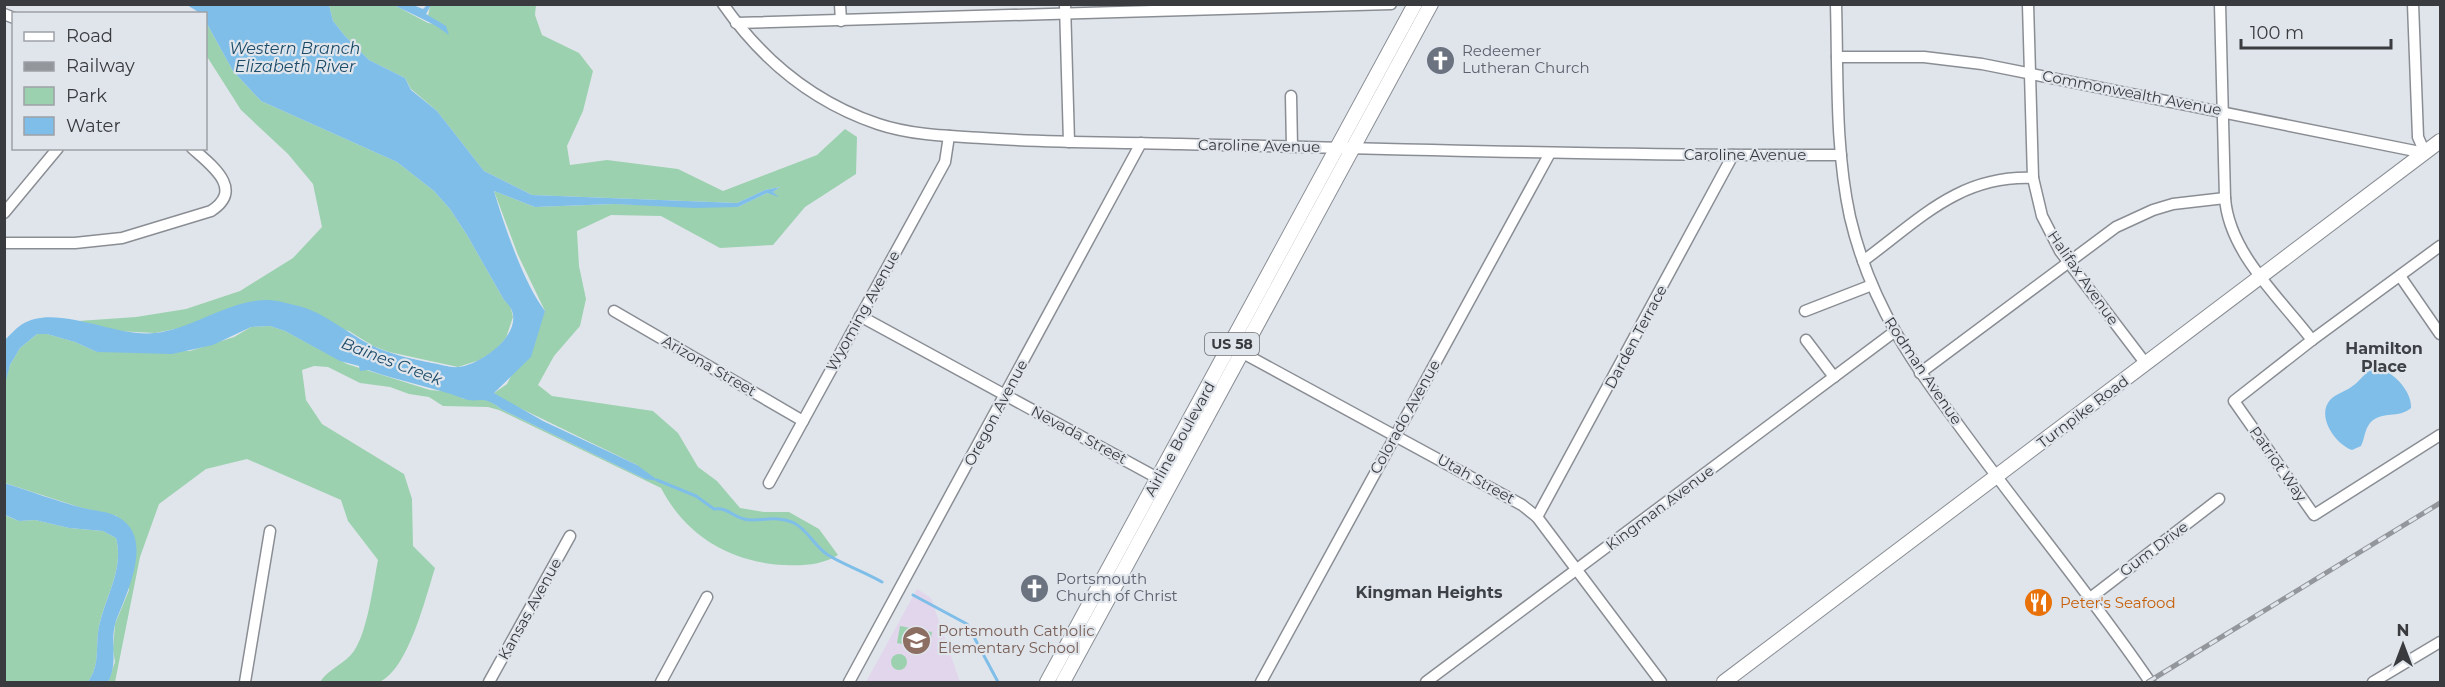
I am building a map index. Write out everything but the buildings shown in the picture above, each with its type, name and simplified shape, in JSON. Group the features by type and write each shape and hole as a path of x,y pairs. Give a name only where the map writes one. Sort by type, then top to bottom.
{"main road":[{"name":"Airline Boulevard","path":"1237,349 1337,148 1415,4"},
{"name":"Airline Boulevard","path":"1063,682 1165,482 1237,349 1354,148 1431,4"},
{"name":"Turnpike Road","path":"1724,682 2440,141"},
{"name":"Airline Boulevard","path":"1047,682 1165,482"}],"street":[{"name":"Caroline Avenue","path":"723,4 736,23 778,68 803,87 838,108 897,129 949,136 1069,142 1550,153 1841,155"},
{"path":"840,4 841,21"},
{"path":"736,23 841,21 1065,9 1391,4"},
{"name":"Rodman Avenue","path":"1836,4 1841,155 1850,217 1872,285 1894,332 1920,373 2150,682"},
{"name":"Halifax Avenue","path":"2028,4 2033,178 2042,216 2050,234 2068,262 2146,364"},
{"path":"2220,4 2225,198 2233,235 2312,340"},
{"path":"2413,4 2418,137 2425,153"},
{"path":"1065,9 1069,142"},
{"name":"Commonwealth Avenue","path":"1837,57 1924,57 2030,74 2425,153"},
{"path":"1291,96 1292,147"},
{"name":"Wyoming Avenue","path":"769,483 945,162 949,136"},
{"name":"Oregon Avenue","path":"849,682 1141,143"},
{"path":"4,213 56,150"},
{"path":"4,243 75,243 122,238 211,211 222,201 225,184 218,171 194,150"},
{"name":"Colorado Avenue","path":"1262,682 1550,153"},
{"name":"Darden Terrace","path":"1537,516 1733,155"},
{"path":"1863,261 1965,189 1994,179 2033,178"},
{"path":"1920,373 2116,227 2173,204 2225,198"},
{"name":"Patriot Way","path":"2440,246 2312,340 2234,401 2314,515 2440,435"},
{"path":"2400,276 2440,334"},
{"path":"1805,311 1872,285"},
{"name":"Arizona Street","path":"614,311 804,421"},
{"name":"Nevada Street","path":"860,316 1165,482"},
{"name":"Kingman Avenue","path":"1426,682 1894,332"},
{"path":"1806,340 1834,377"},
{"name":"Utah Street","path":"1237,349 1522,505 1537,516 1661,682"},
{"name":"Gum Drive","path":"2089,599 2219,500"},
{"path":"245,682 270,531"},
{"name":"Kansas Avenue","path":"489,682 570,536"},
{"path":"661,682 707,597"},
{"path":"2373,682 2440,642"}],"shaded area":[{"name":"Portsmouth Catholic Elementary School","path":"917,589 931,598 960,682 866,682"}],"green space":[{"path":"329,5 394,5 428,23 445,26 428,16 430,6 536,5 535,15 542,35 579,53 593,71 583,111 567,146 570,165 607,160 678,169 723,191 817,155 845,129 857,137 856,174 805,207 773,245 720,248 661,216 611,215 577,231 579,266 586,299 580,326 554,356 538,385 552,396 653,411 678,433 698,467 717,481 740,508 764,512 789,512 819,529 838,555 819,563 784,565 764,563 728,552 697,533 683,520 661,488 499,410 488,407 443,406 429,397 409,394 390,387 360,383 328,367 314,366 302,370 306,400 322,424 404,474 412,499 413,546 435,568 421,613 399,663 389,675 379,682 359,684 320,682 350,656 359,642 369,607 378,560 348,521 341,500 247,459 206,469 159,504 140,557 115,682 108,682 115,662 113,649 115,624 129,590 117,516 82,508 5,483 4,384 10,365 20,348 37,334 47,334 75,342 97,352 190,351 234,337 251,327 270,326 285,331 347,364 430,390 452,392 464,399 488,399 501,409 645,479 637,465 497,397 494,393 507,384 545,311 518,255 494,191 535,207 614,204 738,207 767,193 776,195 773,192 780,187 765,190 737,203 532,195 484,171 437,111 411,89 405,78 369,60 345,36 333,21"},
{"path":"207,24 233,71 261,101 397,162 434,191 450,209 504,300 510,305 513,317 506,338 495,350 480,360 458,367 389,352 373,346 349,331 242,304 185,327 155,333 116,331 78,321 136,317 186,309 240,291 293,258 322,227 313,184 288,154 241,110 207,57"},
{"path":"4,515 19,521 35,520 69,528 103,531 116,538 118,562 100,621 95,664 88,682 5,682"},
{"path":"900,626 932,632 929,649 897,643"},
{"path":"896,654 902,654 907,662 905,668 896,670 891,665 891,659"}],"water":[{"name":"Western Branch Elizabeth River","path":"187,5 329,5 333,21 345,36 369,60 405,78 411,90 437,111 484,171 532,195 737,203 765,190 780,187 773,192 779,197 767,193 738,207 694,208 614,204 535,207 494,191 522,270 545,311 531,357 494,393 543,421 637,465 659,481 645,479 484,400 468,400 368,370 360,371 359,366 340,361 285,331 270,326 251,327 213,345 172,354 97,352 75,342 47,334 37,334 20,348 10,365 5,384 5,340 21,325 35,319 51,317 122,331 155,333 183,326 240,304 272,300 309,309 385,351 456,367 481,359 502,342 510,332 513,321 512,310 450,209 434,191 397,162 261,101 233,71 207,24 207,12 198,12"},
{"path":"394,5 413,5 423,9 431,5 426,14 446,26 449,35 430,22"},
{"path":"2377,368 2395,377 2405,389 2411,408 2401,413 2375,419 2368,426 2361,446 2352,450 2339,442 2329,429 2325,414 2326,406 2330,400"},
{"path":"4,483 87,509 110,513 129,526 135,538 137,551 135,566 114,629 114,659 108,682 88,682 95,664 100,621 118,562 116,538 103,531 69,528 35,520 19,521 5,515"}],"waterway":[{"path":"657,480 696,496 714,509 726,510 740,518 780,519 794,523 828,555 882,582"},
{"path":"913,595 967,624 998,682"}],"railway":[{"path":"2148,682 2440,503"}],"place":[{"name":"Redeemer Lutheran Church","path":"1441,60"},
{"name":"Portsmouth Church of Christ","path":"1035,588"},
{"name":"Peter's Seafood","path":"2039,603"},
{"name":"Portsmouth Catholic Elementary School","path":"917,640"}],"district":[{"name":"Hamilton Place","path":"2384,357"},
{"name":"Kingman Heights","path":"1429,592"}],"water label":[{"name":"Baines Creek","path":"392,361"}]}
